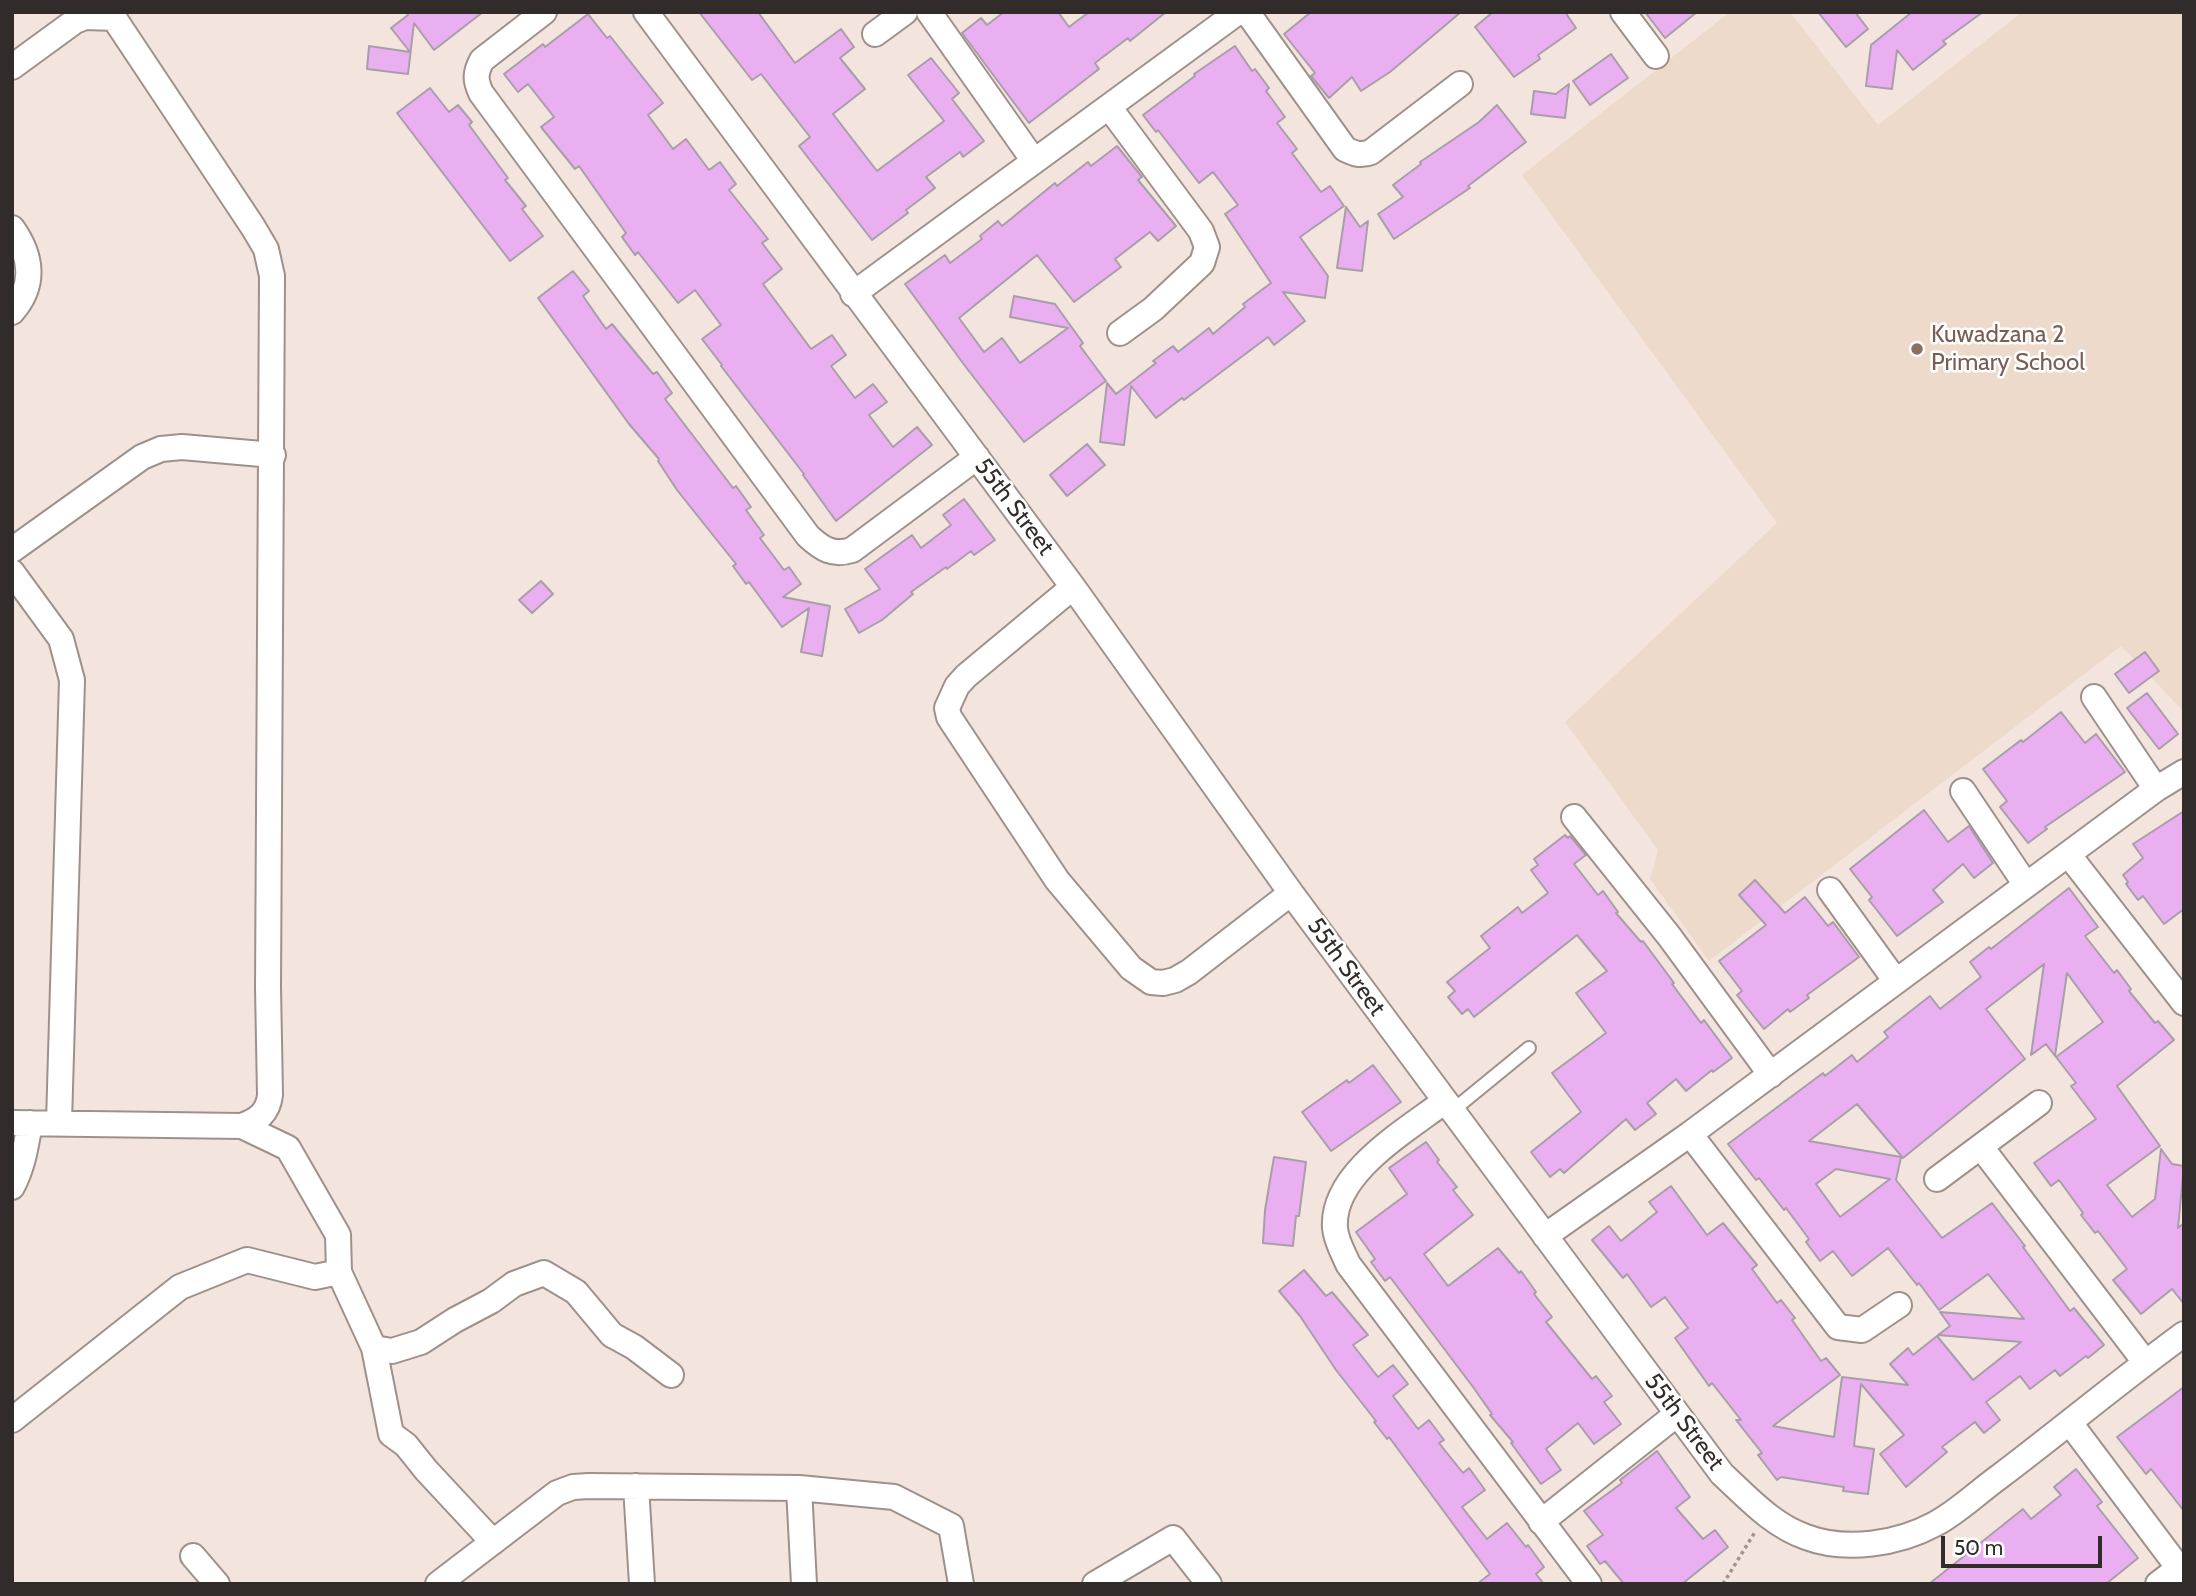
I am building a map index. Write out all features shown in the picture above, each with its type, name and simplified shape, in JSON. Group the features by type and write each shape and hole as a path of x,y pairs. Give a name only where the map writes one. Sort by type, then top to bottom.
{"street":[{"path":"544,12 482,60 477,69 476,81 481,93 808,536 828,551 841,553 852,550 977,457"},
{"name":"55th Street","path":"646,12 1073,587 1291,893 1677,1414 1722,1474 1765,1515 1806,1537 1854,1545 1905,1535 1935,1524 2184,1334"},
{"path":"875,34 905,12"},
{"path":"929,12 1034,162"},
{"path":"853,294 1238,12"},
{"path":"1247,12 1345,149 1354,153 1363,155 1371,152 1460,84"},
{"path":"1623,12 1656,56"},
{"path":"12,67 75,21 85,17 113,15 266,249 272,276 268,987 270,1095 262,1115 242,1126"},
{"path":"1109,107 1202,231 1207,247 1202,263 1153,309 1120,333"},
{"path":"12,228 27,255 29,282 22,301 12,312"},
{"path":"12,550 142,457 162,449 182,447 273,455"},
{"path":"12,572 61,639 72,680 59,1122"},
{"path":"1073,587 966,676 957,686 947,708 949,717 1057,880 1131,968 1152,982 1163,983 1189,972 1291,893"},
{"path":"2094,697 2156,789"},
{"path":"1545,1236 1771,1075 2156,789 2184,772"},
{"path":"1963,791 2025,885"},
{"path":"1574,817 1669,936 1771,1075"},
{"path":"2068,854 2184,1003"},
{"path":"1830,890 1895,981"},
{"path":"1937,1180 2039,1103"},
{"path":"1449,1106 1367,1160 1356,1173 1336,1214 1337,1240 1348,1264 1589,1584"},
{"path":"12,1187 21,1167 21,1123 242,1126 288,1148 338,1235 339,1272 374,1348 391,1434 406,1445 493,1542"},
{"path":"1690,1134 1839,1328 1862,1330 1899,1305"},
{"path":"1981,1147 2145,1362"},
{"path":"12,1420 180,1287 247,1260 315,1277 339,1272"},
{"path":"374,1348 392,1351 421,1342 491,1301 514,1284 544,1273 576,1292 612,1335 634,1347 671,1375"},
{"path":"1541,1522 1677,1414"},
{"path":"2070,1423 2181,1571 2158,1584"},
{"path":"438,1584 557,1493 573,1486 799,1488 894,1497 951,1526 961,1584"},
{"path":"636,1486 642,1584"},
{"path":"799,1488 804,1584"},
{"path":"1095,1584 1172,1538 1209,1584"},
{"path":"193,1556 217,1584"}],"lane":[{"path":"1449,1106 1529,1048"}],"path":[{"path":"1723,1584 1765,1515"}],"shaded area":[{"name":"Kuwadzana 2 Primary School","path":"1730,12 1790,12 1878,125 2022,12 2184,12 2184,712 2121,646 1709,961 1650,879 1658,850 1565,722 1777,523 1522,175"}],"building":[{"path":"406,12 483,12 434,50 414,23 408,74 367,69 369,46 410,52 391,28 408,15"},
{"path":"699,12 758,12 795,63 841,29 854,47 840,58 865,89 833,114 877,171 944,121 908,75 931,58 959,93 952,99 984,141 963,157 960,152 926,177 935,188 872,240 799,146 810,137 761,74 752,80"},
{"path":"1004,12 1058,12 1069,27 1089,12 1166,12 1130,41 1128,38 1095,63 1099,69 1029,123 962,33 981,18 987,25"},
{"path":"1311,12 1461,12 1390,72 1361,91 1352,77 1329,98 1311,76 1315,73 1284,34"},
{"path":"1493,12 1565,12 1576,28 1538,55 1540,59 1514,77 1475,27"},
{"path":"1645,12 1697,12 1665,38"},
{"path":"1818,12 1855,12 1868,29 1846,47"},
{"path":"1912,12 1983,12 1943,41 1946,44 1913,70 1897,50 1892,89 1866,86 1871,45"},
{"path":"588,14 607,38 610,36 663,103 648,115 673,149 686,139 709,170 720,162 736,184 729,190 768,239 762,243 782,269 763,284 811,349 832,335 846,355 831,366 855,398 873,384 887,402 869,415 893,447 917,427 932,445 836,521 702,339 721,325 695,290 678,303 638,252 635,255 622,237 626,233 579,166 575,169 541,127 554,117 528,84 518,92 504,74"},
{"path":"1235,46 1252,71 1255,69 1269,88 1266,91 1285,117 1277,123 1297,149 1292,153 1321,192 1330,186 1344,206 1300,237 1328,276 1325,298 1283,292 1305,321 1274,345 1268,337 1156,418 1131,386 1124,445 1100,442 1107,383 1116,394 1173,346 1178,352 1209,328 1213,334 1245,307 1243,304 1271,283 1225,214 1238,205 1213,172 1199,183 1143,115 1195,76 1194,74"},
{"path":"1611,54 1628,78 1590,105 1573,81"},
{"path":"1569,84 1565,118 1531,114 1534,91 1556,94"},
{"path":"430,88 449,112 458,105 472,122 469,125 508,178 505,180 526,206 522,209 543,236 510,261 397,113"},
{"path":"1497,105 1526,142 1468,186 1470,188 1394,239 1378,214 1403,197 1393,185 1421,164 1420,162 1479,122"},
{"path":"1117,146 1142,177 1138,180 1176,226 1158,241 1150,232 1115,259 1121,267 1074,302 1037,255 959,318 984,352 1002,338 1020,363 1068,328 1010,317 1014,296 1055,304 1083,343 1080,346 1106,381 1024,442 905,284 945,255 950,263 982,239 980,236 998,221 1002,226 1055,183 1057,186 1088,162 1091,166"},
{"path":"1346,207 1360,227 1368,221 1362,271 1337,268"},
{"path":"573,271 589,291 583,296 606,329 612,324 653,374 657,372 672,393 665,399 733,488 736,486 751,507 746,510 764,535 760,538 784,570 789,567 801,584 783,597 830,606 822,656 801,652 809,608 782,627 749,582 746,584 733,566 736,564 677,490 659,459 629,424 538,298"},
{"path":"1087,444 1105,465 1067,496 1050,475"},
{"path":"964,499 995,540 974,555 971,551 947,569 946,567 911,592 913,594 882,620 859,633 845,609 880,589 865,569 912,535 921,548 951,525 943,515"},
{"path":"541,581 553,594 532,613 519,600"},
{"path":"2145,652 2159,671 2129,693 2115,674"},
{"path":"2147,693 2178,734 2159,749 2127,708"},
{"path":"2061,712 2085,743 2096,734 2125,772 2045,827 2047,829 2028,843 2000,807 2007,801 1983,769"},
{"path":"1924,810 1948,842 1969,826 1993,863 1974,878 1963,864 1933,890 1943,902 1897,936 1869,900 1872,897 1850,869"},
{"path":"2184,811 2184,909 2164,924 2143,896 2138,900 2123,875 2143,858 2133,844"},
{"path":"1565,835 1568,838 1570,836 1586,855 1574,864 1598,895 1603,891 1618,912 1616,913 1641,942 1643,941 1701,1023 1704,1020 1732,1058 1686,1091 1676,1079 1647,1103 1656,1114 1635,1130 1626,1119 1564,1173 1560,1169 1550,1177 1531,1152 1581,1112 1552,1073 1606,1033 1576,993 1607,971 1577,935 1474,1017 1468,1009 1462,1014 1448,997 1455,991 1447,982 1490,948 1481,936 1518,907 1522,913 1548,893 1531,870 1538,865 1534,859"},
{"path":"1755,880 1785,913 1805,897 1828,926 1833,922 1859,957 1807,995 1809,998 1790,1012 1788,1009 1764,1029 1737,995 1742,991 1719,961 1766,925 1739,895"},
{"path":"2069,888 2098,927 2085,936 2114,973 2117,970 2131,989 2129,991 2155,1023 2158,1021 2174,1040 2117,1086 2160,1146 2107,1185 2132,1217 2155,1199 2161,1149 2172,1164 2184,1166 2178,1228 2184,1223 2184,1304 2172,1289 2141,1314 2113,1280 2127,1269 2098,1231 2095,1233 2081,1215 2083,1213 2059,1180 2051,1186 2034,1163 2096,1119 2071,1086 2076,1083 2056,1057 2103,1022 2067,973 2055,1056 2046,1044 2031,1055 2044,964 1986,1009 2025,1059 1903,1158 1857,1104 1809,1141 1901,1157 1896,1180 1942,1238 1992,1203 2070,1311 2074,1308 2104,1345 2060,1376 2055,1370 2030,1389 2020,1376 1986,1402 2000,1420 1984,1433 1975,1422 1942,1447 1947,1452 1906,1487 1880,1454 1904,1435 1861,1384 1854,1446 1874,1449 1868,1494 1843,1491 1844,1487 1781,1477 1777,1480 1758,1455 1762,1453 1736,1420 1741,1420 1712,1383 1709,1386 1675,1338 1688,1328 1665,1297 1651,1307 1627,1274 1623,1278 1592,1240 1609,1226 1621,1241 1657,1212 1649,1202 1671,1186 1707,1235 1723,1223 1757,1265 1752,1269 1777,1303 1781,1300 1795,1318 1792,1320 1821,1361 1826,1358 1840,1375 1773,1426 1834,1437 1842,1377 1908,1385 1890,1364 1908,1348 1913,1355 1937,1336 1973,1380 2021,1342 1938,1335 1950,1326 1940,1312 2024,1319 1988,1274 1939,1310 1888,1248 1852,1276 1833,1251 1820,1261 1806,1242 1809,1239 1786,1208 1784,1210 1759,1178 1756,1180 1728,1144 1823,1073 1825,1076 1852,1055 1857,1062 1888,1037 1884,1032 1930,996 1940,1009 1981,977 1970,962 1989,947 1991,949","holes":["1836,1169 1890,1179 1840,1217 1816,1184"]},
{"path":"1373,1065 1401,1102 1331,1151 1302,1112"},
{"path":"1426,1142 1439,1160 1437,1162 1457,1187 1453,1190 1473,1215 1424,1254 1448,1286 1498,1248 1519,1273 1521,1271 1536,1292 1534,1294 1552,1317 1546,1322 1592,1379 1596,1376 1612,1396 1604,1402 1621,1424 1594,1444 1578,1423 1546,1449 1561,1470 1541,1484 1511,1443 1513,1442 1490,1415 1492,1414 1473,1387 1390,1277 1385,1281 1371,1262 1375,1259 1356,1232 1407,1194 1389,1168"},
{"path":"1274,1157 1306,1162 1293,1246 1263,1243 1265,1210"},
{"path":"1304,1270 1326,1296 1332,1292 1368,1335 1353,1345 1378,1377 1393,1365 1408,1384 1393,1396 1418,1429 1429,1420 1444,1440 1439,1443 1463,1473 1469,1468 1485,1490 1462,1507 1487,1539 1507,1523 1544,1567 1536,1574 1544,1584 1477,1584 1490,1574 1389,1437 1387,1439 1374,1422 1376,1421 1336,1370 1300,1316 1279,1291"},
{"path":"2184,1387 2184,1511 2151,1469 2146,1474 2117,1437"},
{"path":"1657,1451 1690,1497 1676,1508 1703,1539 1715,1530 1728,1547 1682,1584 1624,1584 1605,1561 1600,1564 1587,1546 1603,1535 1584,1511 1622,1483 1620,1480"},
{"path":"2076,1469 2102,1502 2097,1506 2138,1558 2106,1584 1929,1584 2023,1509 2031,1519 2061,1495 2054,1487"}],"place":[{"name":"Kuwadzana 2 Primary School","path":"1917,349"}]}
